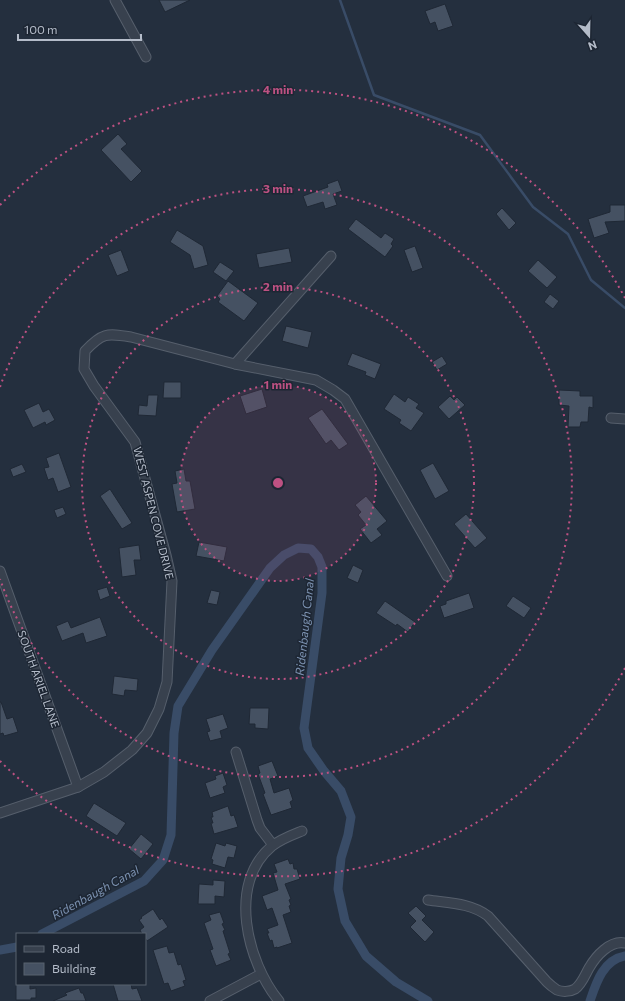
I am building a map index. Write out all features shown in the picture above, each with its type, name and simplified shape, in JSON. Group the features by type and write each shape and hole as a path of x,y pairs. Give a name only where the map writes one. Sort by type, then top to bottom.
{"street":[{"path":"115,0 146,57"},
{"path":"235,364 331,256"},
{"name":"WEST ASPEN COVE DRIVE","path":"0,813 78,787 104,772 132,750 147,733 159,709 167,682 172,581 135,442 94,386 84,369 85,351 97,338 113,334 131,337 235,364 316,380 333,390 345,399 447,576"},
{"path":"611,418 625,419"},
{"name":"SOUTH ARIEL LANE","path":"0,571 78,787"},
{"path":"236,752 260,828 273,845"},
{"path":"279,1001 261,974 250,937 245,905 252,873 262,857 273,845 302,831"},
{"path":"428,900 468,906 488,916 547,982 557,990 567,992 575,989 582,981 590,967 607,947 618,942 625,943"},
{"path":"210,1001 261,974"}],"building":[{"path":"159,0 190,0 165,12"},
{"path":"445,4 453,26 438,31 435,22 430,24 425,11"},
{"path":"118,134 127,144 121,149 142,171 131,182 101,150"},
{"path":"338,180 342,191 333,194 337,205 325,209 323,202 307,207 303,196 328,187 327,184"},
{"path":"610,205 625,205 625,221 605,222 609,233 594,238 588,219 610,212"},
{"path":"502,208 516,223 509,230 496,214"},
{"path":"356,219 381,238 385,233 394,239 391,244 393,246 385,257 348,229"},
{"path":"177,230 203,246 208,265 194,269 190,255 170,242"},
{"path":"415,246 423,268 412,272 404,250"},
{"path":"289,248 292,262 259,268 256,254"},
{"path":"121,250 129,271 117,276 108,255"},
{"path":"538,260 557,277 547,288 528,271"},
{"path":"220,262 234,271 226,281 213,272"},
{"path":"228,281 258,303 244,321 218,302 220,299 217,296"},
{"path":"550,294 559,301 553,309 544,302"},
{"path":"286,326 312,332 308,348 282,341"},
{"path":"352,353 381,364 375,379 365,375 366,372 347,365"},
{"path":"442,356 447,364 437,370 432,362"},
{"path":"164,382 181,382 181,398 163,398"},
{"path":"262,389 267,407 246,414 240,396"},
{"path":"559,390 580,391 580,396 593,396 593,408 589,407 588,422 581,422 580,427 568,427 569,406 559,405"},
{"path":"394,394 405,402 408,397 419,404 416,408 424,413 411,431 399,423 401,420 384,409"},
{"path":"148,395 158,395 156,416 138,415 139,405 147,406"},
{"path":"450,396 454,400 457,397 465,405 449,419 438,407"},
{"path":"39,403 43,412 49,409 55,420 46,425 45,422 33,428 24,410"},
{"path":"322,409 348,444 339,450 331,440 326,444 308,418"},
{"path":"59,453 71,487 58,492 53,478 48,480 44,468 49,467 46,458"},
{"path":"433,463 449,491 435,499 420,470"},
{"path":"22,464 26,472 13,477 10,469"},
{"path":"184,469 186,481 190,481 195,509 177,512 172,484 177,483 175,471"},
{"path":"110,489 132,523 122,529 100,496"},
{"path":"366,496 387,521 377,529 382,535 371,543 360,529 366,525 358,515 361,512 355,505"},
{"path":"63,507 66,514 57,518 54,510"},
{"path":"466,514 487,538 475,548 454,524"},
{"path":"199,542 227,547 224,561 196,556"},
{"path":"139,545 141,560 134,560 136,575 122,577 119,548"},
{"path":"353,565 363,570 358,583 347,578"},
{"path":"107,587 110,596 100,600 97,590"},
{"path":"211,590 220,592 217,605 207,603"},
{"path":"469,593 474,608 444,618 440,606 446,604 446,601"},
{"path":"513,596 531,608 524,618 506,606"},
{"path":"385,601 415,622 408,632 397,624 396,626 376,613"},
{"path":"100,617 107,636 86,643 83,633 62,641 56,626 68,621 71,628"},
{"path":"114,676 138,679 137,691 125,690 124,696 112,694"},
{"path":"0,702 7,719 13,717 18,732 4,736 3,733 0,734"},
{"path":"250,708 269,708 268,729 255,728 255,724 249,724"},
{"path":"223,714 228,728 220,731 222,738 210,741 207,732 210,731 206,719"},
{"path":"272,761 278,776 270,779 274,793 289,788 293,800 290,802 292,808 271,815 263,794 265,793 258,774 260,773 258,766"},
{"path":"223,773 227,785 223,787 225,793 210,798 205,783 216,779 215,776"},
{"path":"94,803 126,823 117,836 86,816"},
{"path":"228,806 231,816 234,815 238,827 214,834 211,823 213,823 211,817 213,817 212,812"},
{"path":"141,834 153,844 141,859 129,849"},
{"path":"216,843 225,846 226,843 237,846 234,858 228,857 225,868 212,864 213,860 211,859"},
{"path":"288,859 290,864 293,863 294,869 297,869 300,879 285,884 291,899 289,900 291,905 289,906 291,912 283,915 292,943 274,948 272,940 270,941 267,933 269,933 267,929 278,925 272,908 267,910 262,896 278,890 273,873 277,872 274,864"},
{"path":"213,880 225,881 224,897 215,896 215,904 198,904 199,884 213,885"},
{"path":"416,906 426,916 422,920 434,932 425,942 410,927 416,921 408,913"},
{"path":"153,909 160,920 162,918 168,927 147,941 146,933 142,933 140,930 144,927 139,920 142,918 141,917"},
{"path":"220,912 224,923 222,924 225,930 223,931 230,953 228,954 231,960 216,966 210,950 213,949 204,923 211,920 209,915"},
{"path":"167,946 169,953 174,952 178,965 181,964 186,980 183,981 185,986 171,991 168,983 164,984 153,950"},
{"path":"16,985 30,985 30,989 36,988 36,998 31,998 31,1000 16,1000"},
{"path":"113,985 131,985 132,989 137,988 142,1001 118,1001"},
{"path":"79,988 86,1001 53,1001 67,995 65,993"}],"waterway":[{"path":"340,0 374,95 480,135 533,207 568,234 591,280 625,308"},
{"name":"Ridenbaugh Canal","path":"44,933 144,881 163,860 171,835 174,733 178,706 212,650 270,568 284,555 298,548 311,549 318,557 322,567 322,593 304,728 308,748 324,771 341,791 351,817 348,835 341,858 338,889 345,921 366,956 396,982 428,1001"},
{"name":"Ridenbaugh Canal","path":"0,950 16,947"},
{"name":"Ridenbaugh Canal","path":"590,1001 598,980 606,967 617,958 625,956"}]}
